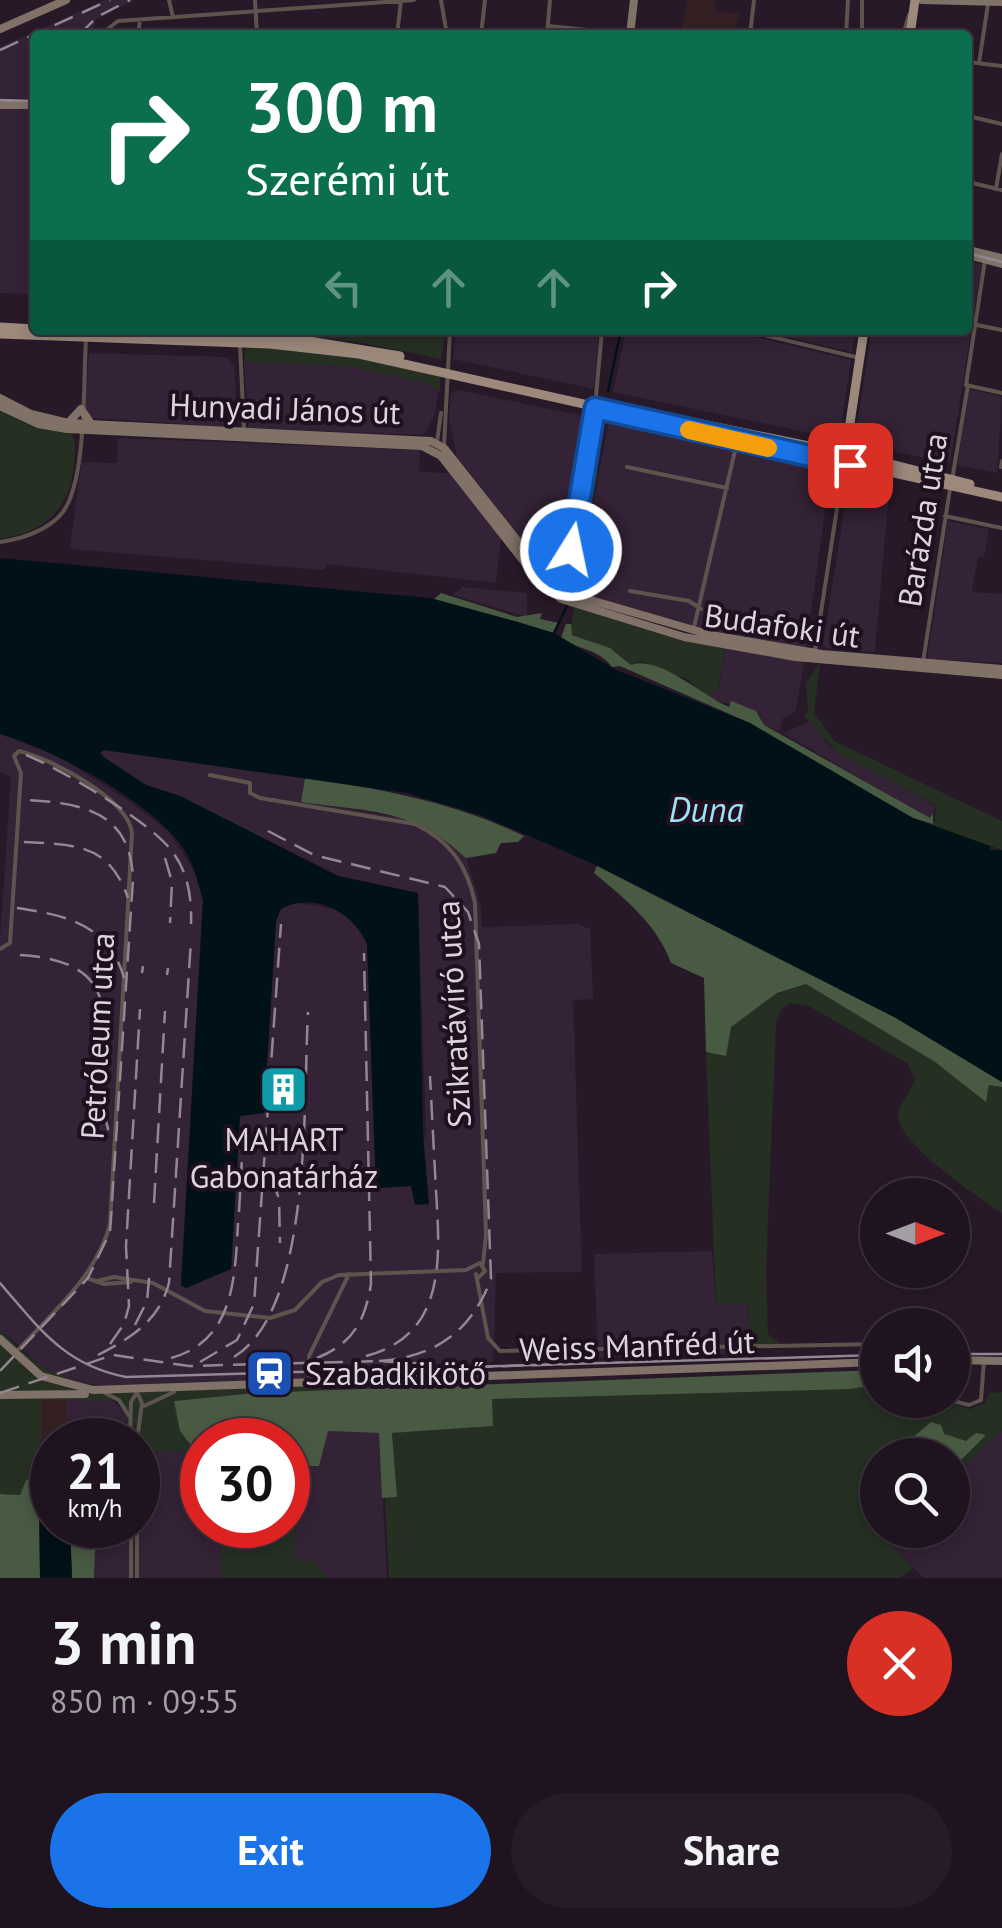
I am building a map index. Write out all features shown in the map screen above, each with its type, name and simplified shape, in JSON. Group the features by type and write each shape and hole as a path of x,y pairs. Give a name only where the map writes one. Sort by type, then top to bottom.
{"main road":[{"path":"0,29 66,0"},
{"path":"630,30 632,0"},
{"path":"909,30 919,0 1002,2"},
{"path":"0,104 30,104"},
{"path":"972,254 1002,261"},
{"path":"972,255 1002,261"},
{"path":"0,331 30,329"},
{"path":"0,331 30,332"},
{"path":"188,335 332,343 446,372 1002,494"},
{"path":"844,458 863,335"},
{"name":"Hunyadi János út","path":"0,402 38,424 68,426 79,431 94,428 431,443 473,490 540,582 562,595"},
{"path":"595,405 737,441 830,460 844,458"},
{"path":"80,409 68,426 79,431 94,428"},
{"path":"80,409 94,428"},
{"path":"849,429 853,448 864,462"},
{"name":"Hunyadi János út","path":"270,436 317,438"},
{"name":"Budafoki út","path":"562,595 692,635 782,651 996,672"},
{"path":"0,1340 13,1355"},
{"path":"0,1349 13,1355"},
{"name":"Weiss Manfréd út","path":"13,1355 41,1376 80,1389 860,1363"},
{"path":"970,1360 1002,1361"},
{"path":"24,1394 40,1386 41,1376"},
{"name":"Weiss Manfréd út","path":"0,1394 105,1394 138,1389 174,1392 219,1386"}],"street":[{"path":"169,0 172,17"},
{"path":"254,0 256,30"},
{"path":"105,30 112,22 323,3 414,0"},
{"path":"440,0 446,30"},
{"path":"482,30 486,0"},
{"path":"548,30 550,0"},
{"path":"750,30 754,0"},
{"path":"846,30 848,0"},
{"path":"862,0 862,30"},
{"path":"397,30 400,1"},
{"path":"978,64 988,1"},
{"path":"139,30 140,20"},
{"path":"548,26 584,30"},
{"path":"972,63 1002,66"},
{"path":"972,117 1002,124"},
{"path":"972,183 999,189 1002,154"},
{"name":"Barázda utca","path":"923,666 985,260"},
{"path":"975,324 1002,330"},
{"path":"1,542 38,530 64,511 74,486 86,335"},
{"path":"443,453 450,335"},
{"path":"562,595 595,405 602,335"},
{"path":"764,335 860,358"},
{"path":"239,336 244,435"},
{"path":"967,385 1002,394"},
{"path":"431,443 443,402"},
{"path":"431,443 442,428"},
{"path":"692,635 701,610 737,441"},
{"path":"814,656 844,458"},
{"path":"830,460 840,470 841,482"},
{"path":"841,482 850,470 864,462"},
{"path":"627,467 727,488"},
{"path":"946,516 1002,528"},
{"path":"630,591 688,601 701,610"},
{"name":"Petróleum utca","path":"0,949 10,943 20,773 14,758 18,751 68,772 124,811 131,825 110,1224 102,1249 84,1277 13,1355"},
{"name":"Szikratávíró utca","path":"210,775 250,783 250,793 260,798 414,824 458,857 475,903 482,1261 486,1271 474,1273"},
{"path":"474,1273 482,1261"},
{"path":"84,1277 157,1284 205,1311 271,1318 295,1310 324,1281 349,1274 474,1273"},
{"path":"474,1273 485,1306 488,1338 500,1351 860,1344"},
{"path":"309,1382 309,1356 349,1274"},
{"path":"970,1405 981,1400 984,1360"},
{"path":"138,1389 138,1418"},
{"path":"130,1418 138,1389"},
{"path":"140,1410 152,1399 174,1392"},
{"path":"105,1394 119,1400 129,1418"},
{"path":"134,1548 134,1578"}],"shaded area":[{"path":"105,0 135,0 96,19 94,30 38,30"},
{"path":"687,0 715,0 715,12 739,13 735,30 682,28"},
{"path":"30,34 30,99 0,98 0,47"},
{"path":"30,106 30,299 27,294 0,293 0,107"},
{"path":"972,262 982,264 972,326"},
{"path":"455,335 599,335 594,389 453,359"},
{"path":"625,335 748,335 851,360 839,439 613,392"},
{"path":"780,335 854,335 852,352"},
{"path":"871,335 971,335 950,463 861,445 863,433 856,431"},
{"path":"89,353 226,357 234,365 237,418 229,427 92,418 84,413"},
{"path":"244,362 346,366 433,384 438,392 435,415 424,435 248,428"},
{"path":"969,389 1002,397 997,473 957,465"},
{"path":"458,390 589,417 564,573 559,579 547,573 457,457 449,417 451,392"},
{"path":"609,421 831,468 806,648 699,629 576,593"},
{"path":"118,438 420,450 419,472 450,473 501,538 496,583 326,564 325,570 70,549 81,462 117,463"},
{"path":"855,472 890,480 875,652 824,648 823,643 849,480"},
{"path":"948,521 989,529 984,557 978,557 972,592 1002,594 1002,663 927,659"},
{"path":"463,587 527,593 527,617 452,595"},
{"path":"725,648 804,662 796,711 783,718 779,731 764,725 758,713 706,697 719,687"},
{"path":"811,721 829,746 936,806 930,819 783,733"},
{"path":"0,734 58,756 129,801 168,831 196,874 203,900 181,1285 186,1288 231,1268 240,1116 264,1113 276,921 281,909 294,902 339,910 358,923 367,944 376,1188 411,1186 426,1132 418,893 338,876 180,796 146,785 105,758 100,753 103,750 305,778 301,801 415,820 439,833 466,858 481,907 482,927 578,924 590,929 593,999 573,1000 582,1272 496,1273 493,1361 454,1377 107,1386 73,1382 44,1369 0,1329 0,939 11,777 0,772"},
{"path":"712,1251 716,1304 748,1303 751,1353 598,1358 594,1254"},
{"path":"110,1398 126,1418 40,1418 40,1400"},
{"path":"67,1399 67,1418 41,1418 40,1400"},
{"path":"1002,1430 1002,1578 924,1578 893,1548 970,1548 970,1461"},
{"path":"327,1431 379,1433 387,1578 328,1578 314,1561 296,1562 296,1548 310,1548 310,1458"},
{"path":"160,1451 180,1451 180,1548 221,1548 222,1578 94,1578 95,1548 160,1548"}],"green space":[{"path":"303,335 445,335 441,359"},
{"path":"246,346 331,352 440,376 440,393 432,384 346,366 244,362"},
{"path":"0,408 38,427 71,433 75,447 68,493 53,516 30,531 0,539"},
{"path":"589,470 598,472 576,593 566,589"},
{"path":"441,593 517,617 542,613 540,619 559,623 553,633 544,631 434,599"},
{"path":"574,607 683,641 725,648 718,690 706,697 689,680 641,661 631,665 615,651 570,633"},
{"path":"566,624 571,624 572,635 610,648 631,665 654,665 729,707 731,701 756,711 764,725 930,818 933,813 933,824 913,818 825,770 750,723 620,666 612,667 601,657 561,638"},
{"path":"820,662 814,712 834,741 1002,821 1002,850 929,825 935,821 936,805 839,754 804,716 808,712 806,683"},
{"path":"305,778 417,798 524,836 518,842 501,843 496,853 466,858 447,842 409,821 370,811 301,802"},
{"path":"597,866 896,1018 1002,1082 1002,1087 989,1085 986,1102 935,1062 806,984 777,993 731,1027 726,1056 706,1052 704,978 671,963 649,924 594,873"},
{"path":"806,984 935,1062 986,1101 989,1085 1002,1087 1002,1213 970,1191 970,1178 953,1178 941,1169 901,1127 899,1110 915,1079 907,1063 809,1006 791,1003 781,1010 776,1024 766,1271 768,1334 781,1344 751,1345 748,1303 716,1305 706,1052 726,1055 730,1027 777,993"},
{"path":"0,1329 44,1367 70,1379 100,1386 454,1377 454,1385 254,1393 174,1401 181,1418 180,1451 160,1451 160,1418 126,1418 115,1400 41,1400 41,1418 30,1418 30,1480 26,1480 20,1495 0,1494"},
{"path":"860,1371 860,1388 850,1389 492,1399 493,1426 392,1433 397,1497 382,1498 379,1433 328,1431 319,1466 310,1466 310,1418 180,1418 180,1431 174,1401 254,1393"},
{"path":"860,1386 860,1418 970,1418 970,1409 985,1403 989,1393 1002,1392 1002,1430 970,1461 970,1438 860,1438 860,1548 894,1548 913,1568 900,1578 389,1578 385,1498 397,1497 392,1433 492,1426 491,1399"},
{"path":"931,1422 941,1425 944,1434 957,1438 912,1438"},
{"path":"976,1433 986,1435 970,1451 970,1438"},
{"path":"26,1480 30,1480 30,1548 40,1548 40,1578 0,1578 0,1494 20,1495"},
{"path":"71,1548 95,1548 94,1578 72,1578"},
{"path":"221,1548 296,1548 296,1561 314,1561 328,1578 222,1578"}],"water":[{"name":"Duna","path":"0,558 430,598 518,622 554,633 614,669 750,723 913,818 990,846 989,850 1002,850 1002,1082 896,1018 598,866 480,815 406,793 104,750 100,753 105,758 146,785 180,796 338,876 418,893 423,1134 429,1204 415,1205 411,1186 376,1188 367,944 342,914 319,904 294,904 281,909 276,921 264,1113 240,1116 231,1269 186,1288 181,1285 203,900 184,849 149,813 74,765 0,734"},
{"path":"40,1548 71,1548 72,1578 40,1578"}],"waterway":[{"path":"608,391 620,335"},
{"path":"570,591 603,421"},
{"path":"553,635 567,606"}],"tram line":[{"path":"0,100 30,101"},
{"path":"972,254 1002,262"},
{"path":"0,1283 69,1354 126,1377 860,1356"},
{"path":"970,1354 1002,1354"}],"railway":[{"path":"44,30 110,0"},
{"path":"84,30 97,17 130,0"},
{"path":"0,50 30,36"},
{"path":"26,755 103,797 160,838 177,858 185,876 191,924"},
{"path":"0,1371 88,1278 110,1232 133,879 130,856 113,825 84,809 26,800"},
{"path":"268,831 314,855 445,887 468,912 479,944 491,1279 473,1314 448,1338 417,1354 379,1361"},
{"path":"24,842 88,850 111,866 128,898"},
{"path":"165,858 172,882 170,923"},
{"path":"17,908 83,925 108,945 124,978"},
{"path":"200,1362 237,1340 254,1304 281,924"},
{"path":"98,1355 122,1342 151,1318 169,1283 191,940"},
{"path":"317,1358 339,1346 355,1330 371,1284 364,953"},
{"path":"20,955 61,962 86,976 99,996 104,1020 104,1108 111,1138"},
{"path":"142,973 143,966"},
{"path":"167,975 168,968"},
{"path":"110,1344 124,1324 129,1306 126,1246 140,1009"},
{"path":"154,1203 165,1011"},
{"path":"234,1357 260,1332 278,1295 291,1249 303,1146 308,1012"},
{"path":"366,1356 392,1346 412,1331 433,1290 438,1242 430,1076"},
{"path":"239,1212 244,1122"},
{"path":"272,1178 279,1199 280,1243"},
{"path":"171,1358 192,1350 219,1322 232,1285 238,1223"},
{"path":"135,1325 147,1301 150,1268"},
{"path":"0,1393 113,1355 189,1366 379,1361 476,1367 570,1364"}],"slow traffic":[{"path":"689,430 768,448"}],"place":[{"name":"MAHART Gabonatárház","path":"284,1090"},
{"name":"Szabadkikötő","path":"270,1374"}],"route":[{"path":"571,550 595,408 850,465"}]}
